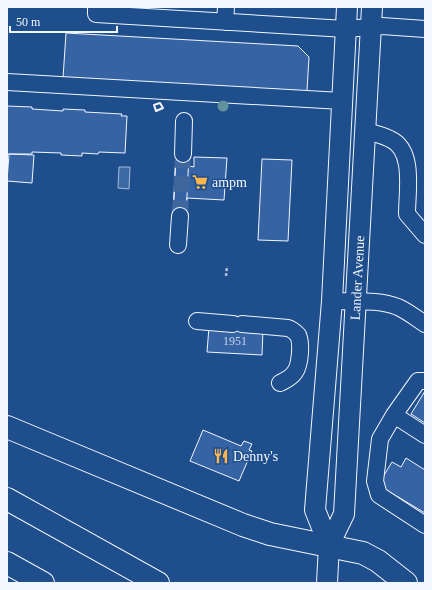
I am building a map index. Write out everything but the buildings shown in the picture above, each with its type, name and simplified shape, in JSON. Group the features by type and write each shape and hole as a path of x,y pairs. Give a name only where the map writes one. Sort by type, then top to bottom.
{"highway":[{"path":"7,427 243,525 270,534 355,551 371,557 406,583"},
{"path":"7,499 158,583"},
{"path":"7,563 43,583"}],"main road":[{"name":"Lander Avenue","path":"327,583 328,545 315,510 332,301 347,7"},
{"name":"Lander Avenue","path":"328,545 344,514 357,302 372,7"}],"street":[{"path":"96,7 96,14 225,14 346,30 382,26 425,29"},
{"path":"7,82 342,101"},
{"path":"183,154 184,121"},
{"path":"366,131 391,139 401,148 408,164 407,214 425,235"},
{"path":"178,245 180,216"},
{"path":"332,301 383,303 398,308 425,324"},
{"path":"197,322 288,328 293,331 298,335 300,344 298,368 291,377 280,383"},
{"path":"425,381 418,381 394,415 380,439 375,480 378,495 425,525"},
{"path":"394,415 424,432"}],"path":[{"path":"226,276 227,266"}],"water":[{"path":"119,167 130,167 129,189 118,188"}],"tunnel":[{"path":"180,216 183,154"}],"wall":[{"path":"160,103 163,108 156,111 154,105 160,103"}],"place":[{"name":"ampm","path":"200,182"},
{"name":"Denny's","path":"221,456"}]}
